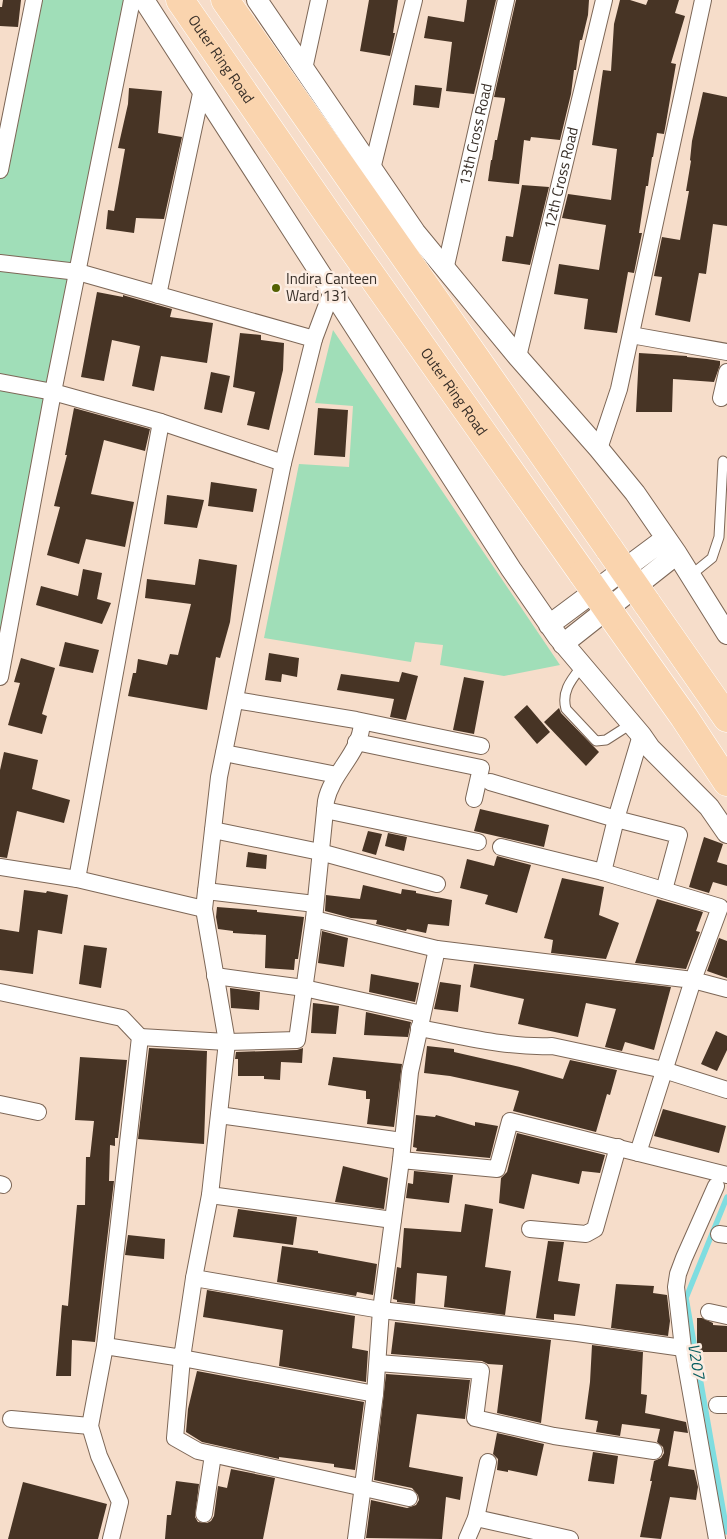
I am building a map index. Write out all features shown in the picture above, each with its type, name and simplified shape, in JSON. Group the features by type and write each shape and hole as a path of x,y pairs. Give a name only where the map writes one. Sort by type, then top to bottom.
{"highway":[{"name":"Outer Ring Road","path":"180,0 324,209 684,717 727,782"},
{"path":"225,0 727,718"}],"street":[{"path":"0,170 34,0"},
{"path":"0,677 53,392 132,0"},
{"path":"144,0 511,569 563,644 650,748 709,807 727,833"},
{"path":"257,0 415,232 518,357 635,493 691,575 727,634"},
{"path":"304,69 319,0"},
{"path":"372,169 414,0"},
{"name":"13th Cross Road","path":"445,270 506,0"},
{"name":"12th Cross Road","path":"518,357 604,0"},
{"path":"599,449 619,389 703,0"},
{"path":"158,295 202,89"},
{"path":"0,264 78,272 314,339"},
{"path":"332,291 314,339 282,463 219,777 204,910 227,1042 210,1195 194,1278 182,1358 175,1438 198,1451 409,1498"},
{"path":"631,335 727,352"},
{"path":"721,398 727,372"},
{"path":"0,382 53,392 161,422 282,463"},
{"path":"77,879 161,422"},
{"path":"550,625 666,538"},
{"path":"563,644 677,554"},
{"path":"234,700 356,720 481,746"},
{"path":"0,992 122,1018 140,1037 227,1042 297,1040 315,912 327,793 350,756 362,722"},
{"path":"603,872 636,729"},
{"path":"356,742 481,768 474,799"},
{"path":"224,753 338,775"},
{"path":"490,782 616,819 680,835 664,890"},
{"path":"325,810 478,842"},
{"path":"213,830 320,852 437,884"},
{"path":"501,847 603,872 724,908 693,980 638,1153"},
{"path":"0,867 77,879 204,910"},
{"path":"206,891 315,912 437,949 693,980 727,989"},
{"path":"356,1539 375,1394 381,1310 401,1160 410,1072 437,949"},
{"path":"215,976 304,988 506,1044 537,1047 552,1046 664,1070 727,1090"},
{"path":"112,1539 120,1502 99,1456 90,1426 105,1346 140,1037"},
{"path":"0,1104 38,1112"},
{"path":"219,1115 402,1140"},
{"path":"401,1160 497,1169 510,1121 638,1153 722,1181 678,1274 676,1287 683,1348 717,1539"},
{"path":"530,1229 586,1234 594,1229 618,1148"},
{"path":"210,1195 392,1220"},
{"path":"194,1278 381,1310 577,1333 683,1348"},
{"path":"709,1312 727,1316"},
{"path":"105,1346 182,1358 375,1394"},
{"path":"378,1363 481,1371 475,1418 554,1436 654,1450"},
{"path":"11,1419 90,1426"},
{"path":"204,1514 214,1454"},
{"path":"467,1539 476,1518 488,1462"},
{"path":"476,1518 563,1538"}],"lane":[{"path":"691,575 712,558 719,537 723,461"},
{"path":"582,666 569,683 566,691 566,709 596,740 606,740 636,729"}],"green space":[{"path":"34,0 132,0 0,677 0,170"},
{"path":"333,330 560,665 504,676 440,665 443,645 415,642 411,662 264,638 299,464 349,467 353,406 315,403"}],"building":[{"path":"3,0 21,0 18,27 0,26 0,7 2,7"},
{"path":"369,0 398,0 393,33 395,33 390,56 360,51"},
{"path":"467,0 496,0 474,94 446,91 452,42 424,38 428,16 464,22"},
{"path":"516,0 589,0 588,15 582,40 580,40 576,70 574,70 571,94 560,140 531,137 530,141 524,140 519,184 488,181 495,140 497,140 505,100 505,98 494,97"},
{"path":"620,0 630,0 646,5 648,0 679,0 675,13 685,16 671,63 676,64 664,134 657,133 648,186 646,186 639,233 642,233 634,273 628,272 617,333 584,329 588,299 554,294 559,264 599,270 606,225 562,218 568,194 611,200 617,149 592,145 603,70 611,71 614,24"},
{"path":"415,85 442,88 439,108 413,105"},
{"path":"129,88 162,91 158,133 182,137 164,219 136,218 134,233 106,229 108,210 114,211 125,149 118,148 128,104"},
{"path":"703,92 727,97 727,226 713,224 706,274 699,273 690,322 655,315 662,277 654,276 662,237 680,240 689,191 686,191 692,141"},
{"path":"522,185 549,187 530,265 502,261 506,236 513,237"},
{"path":"97,292 123,297 123,295 172,309 170,317 213,323 207,363 161,356 154,391 132,386 140,346 112,340 104,381 81,377"},
{"path":"240,333 261,335 261,340 284,343 283,370 269,430 247,425 255,392 233,387"},
{"path":"639,353 687,356 720,361 720,365 714,382 673,379 672,412 636,412"},
{"path":"211,372 230,376 222,413 204,409"},
{"path":"74,408 150,429 145,451 104,440 91,494 134,502 125,547 86,539 79,564 47,555 60,507 54,506 67,455 65,455"},
{"path":"318,408 348,410 345,457 314,455"},
{"path":"211,482 257,489 253,512 208,506"},
{"path":"167,495 204,500 197,528 164,524"},
{"path":"199,559 237,565 230,622 220,658 216,657 207,710 128,696 133,673 136,673 138,659 167,665 170,654 178,655 191,604 145,598 147,579 195,585"},
{"path":"83,569 102,573 97,599 111,603 102,624 36,605 41,586 78,596"},
{"path":"65,642 99,650 93,673 59,666"},
{"path":"269,653 299,658 297,677 282,674 281,682 265,680"},
{"path":"21,658 55,668 42,714 47,716 42,734 8,725 20,683 14,682"},
{"path":"402,672 418,676 406,720 390,717 394,699 337,690 341,674 399,682"},
{"path":"464,677 484,681 474,734 453,730"},
{"path":"527,705 550,732 537,744 514,717"},
{"path":"559,708 561,713 599,752 586,766 544,722"},
{"path":"4,752 38,760 32,789 70,800 64,823 17,811 7,858 0,857 0,770"},
{"path":"480,809 549,825 544,847 474,831"},
{"path":"368,831 382,834 376,855 362,851"},
{"path":"388,833 407,837 404,851 385,846"},
{"path":"704,837 723,844 717,862 727,865 727,886 713,882 709,893 689,887"},
{"path":"248,852 267,855 266,869 246,867"},
{"path":"497,856 531,865 517,913 485,904 488,895 460,888 467,859 494,866"},
{"path":"562,878 604,887 599,915 619,923 606,959 551,953 553,940 544,938"},
{"path":"363,885 401,894 402,889 416,891 416,893 452,900 449,926 428,924 426,933 407,929 406,931 376,924 377,920 351,918 325,911 326,895 360,899"},
{"path":"24,890 46,893 47,891 68,895 62,934 38,930 33,974 0,970 0,929 19,932"},
{"path":"657,899 703,912 696,931 700,932 686,969 635,963"},
{"path":"217,907 257,910 257,912 304,917 298,959 295,959 294,970 265,968 266,935 233,933 233,931 218,929"},
{"path":"322,931 348,938 344,967 318,963"},
{"path":"719,938 727,941 727,978 707,971"},
{"path":"84,945 107,948 101,988 79,984"},
{"path":"474,964 671,987 654,1050 625,1042 622,1051 605,1047 616,1009 586,1003 578,1037 518,1024 524,999 470,987"},
{"path":"371,974 419,983 415,1002 369,992"},
{"path":"440,982 461,985 458,1012 434,1009"},
{"path":"230,988 260,992 259,1010 231,1008"},
{"path":"313,1003 339,1006 336,1034 311,1033"},
{"path":"366,1012 411,1022 408,1037 364,1035"},
{"path":"716,1031 727,1036 727,1050 717,1071 701,1064"},
{"path":"427,1046 454,1049 454,1052 563,1079 570,1060 617,1070 610,1095 607,1094 596,1132 513,1111 519,1091 450,1076 424,1073"},
{"path":"149,1048 207,1051 204,1144 138,1139"},
{"path":"303,1048 302,1063 281,1062 280,1080 264,1079 264,1076 238,1076 238,1059 235,1059 236,1052 297,1050"},
{"path":"80,1057 127,1060 118,1138 115,1138 115,1146 110,1145 109,1181 114,1181 95,1342 72,1340 71,1376 56,1376 62,1305 68,1306 77,1205 85,1205 86,1157 90,1157 94,1121 75,1120"},
{"path":"333,1057 402,1064 394,1127 367,1124 370,1099 366,1099 366,1091 328,1085"},
{"path":"663,1109 726,1126 719,1153 654,1136"},
{"path":"416,1115 435,1117 436,1115 475,1126 475,1122 498,1126 490,1158 416,1151 417,1148 413,1147"},
{"path":"517,1133 605,1155 600,1173 582,1171 579,1184 532,1174 524,1209 499,1203 501,1178 507,1172"},
{"path":"343,1166 388,1178 384,1209 335,1202"},
{"path":"414,1171 453,1175 449,1203 406,1198 408,1183 413,1184"},
{"path":"465,1204 493,1209 485,1267 511,1271 505,1315 444,1307 447,1276 417,1273 415,1304 397,1302 397,1300 393,1299 397,1267 401,1268 404,1228 461,1232"},
{"path":"238,1209 297,1217 293,1245 233,1237"},
{"path":"128,1235 165,1239 164,1259 125,1255"},
{"path":"548,1241 564,1242 558,1281 580,1284 575,1316 554,1314 554,1320 536,1318"},
{"path":"282,1246 318,1251 318,1253 377,1264 373,1295 357,1292 356,1296 277,1282"},
{"path":"616,1284 654,1286 653,1293 667,1295 670,1321 668,1336 611,1328"},
{"path":"207,1290 355,1316 352,1348 368,1351 366,1382 279,1366 283,1330 203,1317"},
{"path":"697,1318 702,1318 713,1323 713,1325 727,1326 727,1352 697,1352"},
{"path":"395,1322 551,1340 541,1423 497,1413 503,1365 488,1364 482,1361 391,1354"},
{"path":"592,1345 643,1352 641,1394 647,1395 645,1413 686,1422 688,1433 674,1431 668,1466 694,1470 698,1487 696,1500 670,1497 661,1539 640,1537 652,1481 650,1481 654,1461 661,1458 664,1453 663,1447 657,1442 660,1429 622,1424 620,1436 596,1432 598,1421 585,1419"},
{"path":"197,1371 364,1402 355,1470 334,1467 334,1464 279,1457 279,1459 202,1442 186,1432 188,1409"},
{"path":"386,1374 470,1380 465,1419 417,1414 409,1467 463,1477 460,1500 446,1497 442,1539 366,1538 371,1500 407,1508 416,1505 419,1500 418,1495 412,1488 374,1480"},
{"path":"497,1433 544,1444 537,1476 508,1470 508,1472 497,1470 498,1459 493,1454"},
{"path":"593,1452 618,1456 614,1484 588,1481"},
{"path":"231,1469 275,1478 263,1539 165,1539 167,1515 171,1515 176,1481 199,1484 195,1517 198,1522 207,1523 214,1516 218,1486 227,1488"},
{"path":"23,1482 107,1504 98,1539 8,1539"}],"waterway":[{"name":"V207","path":"727,1197 686,1298 727,1532"}],"place":[{"name":"Indira Canteen Ward 131","path":"276,288"}]}
